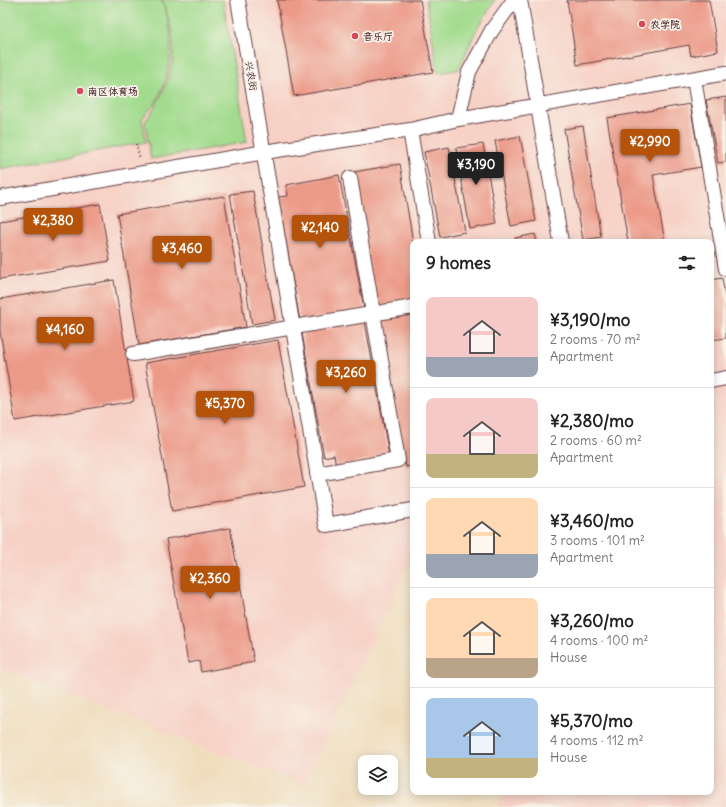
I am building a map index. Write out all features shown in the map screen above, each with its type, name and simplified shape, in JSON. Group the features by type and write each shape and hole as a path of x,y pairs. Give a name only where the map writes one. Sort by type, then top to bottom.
{"street":[{"name":"兴农街","path":"238,0 326,525 410,511"},
{"path":"458,119 469,72 492,30 514,0"},
{"path":"520,0 561,239"},
{"path":"0,198 264,152 410,130 458,119 726,73"},
{"path":"694,79 726,269"},
{"path":"410,130 428,239"},
{"path":"317,474 398,460 372,315 350,178"},
{"path":"133,354 410,308"},
{"path":"714,380 726,378"}],"shaded area":[{"path":"0,0 726,0 726,807 497,807 502,795 714,795 714,239 410,239 410,561 304,785 0,669"}],"green space":[{"name":"南区体育场","path":"0,0 161,0 169,25 169,65 162,90 156,102 142,119 146,142 0,169"},
{"path":"162,0 223,0 247,142 151,159 145,122 163,92 172,63 172,33"},
{"path":"426,0 495,0 476,31 458,70 438,73"}],"building":[{"name":"音乐厅","path":"277,0 420,0 433,72 294,96"},
{"name":"农学院","path":"567,0 709,0 718,51 691,56 689,45 577,65"},
{"path":"726,97 726,162 718,163 706,100"},
{"path":"690,104 701,167 653,175 664,239 627,239 607,118"},
{"path":"583,126 601,237 583,239 564,129"},
{"path":"520,136 536,221 511,226 495,141"},
{"path":"483,144 497,224 470,229 456,148"},
{"path":"449,147 465,232 440,237 424,152"},
{"path":"400,164 412,239 410,239 410,301 376,307 354,172"},
{"path":"339,175 364,309 300,321 278,197 288,196 286,185"},
{"path":"253,191 275,320 252,324 230,194"},
{"path":"224,196 246,327 139,345 117,214"},
{"path":"100,204 110,261 0,279 0,221"},
{"path":"535,234 536,239 515,239"},
{"path":"722,278 726,302 726,338 714,340 714,279"},
{"path":"114,280 134,401 15,421 0,331 0,299"},
{"path":"410,313 410,466 406,467 379,318"},
{"path":"365,322 389,456 336,466 334,455 324,457 302,333"},
{"path":"278,340 304,487 172,511 145,363"},
{"path":"230,528 254,662 201,672 199,661 188,663 166,539"}],"place":[{"name":"农学院","path":"642,24"},
{"name":"音乐厅","path":"355,36"},
{"name":"南区体育场","path":"80,91"}]}
